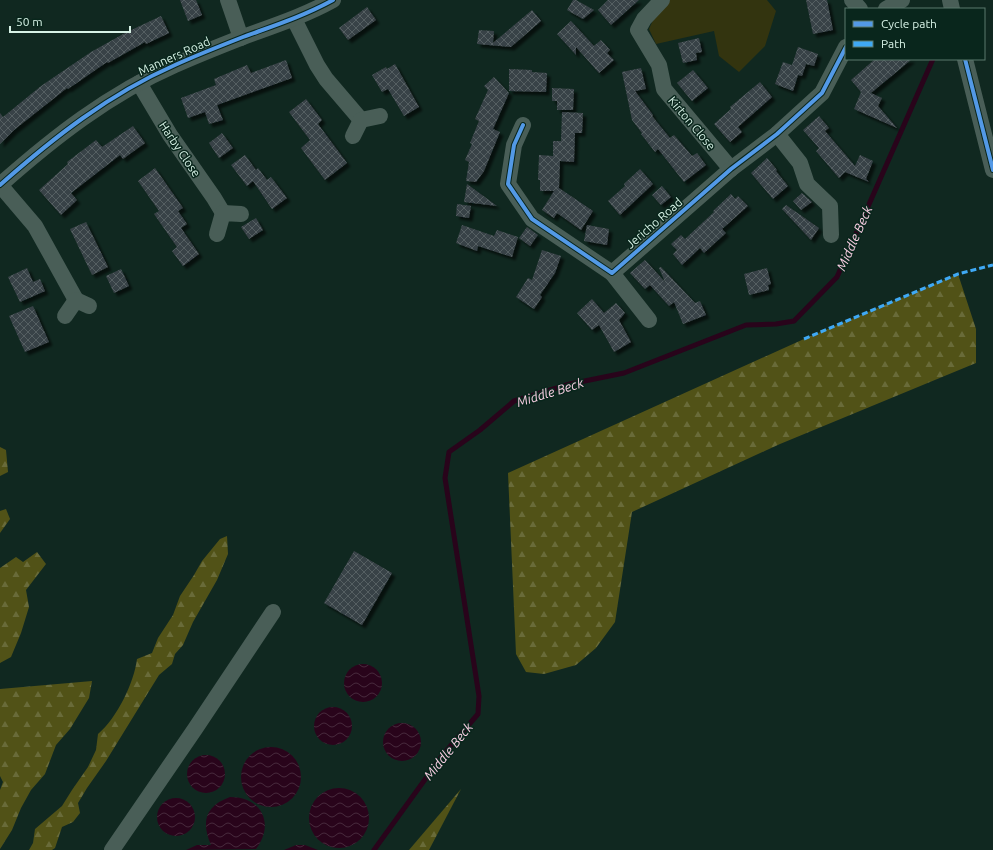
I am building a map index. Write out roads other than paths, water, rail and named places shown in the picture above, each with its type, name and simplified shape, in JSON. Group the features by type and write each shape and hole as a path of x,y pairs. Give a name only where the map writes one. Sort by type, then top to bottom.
{"street":[{"path":"228,0 241,38"},
{"name":"Manners Road","path":"0,185 42,148 83,117 139,83 174,65 241,38 294,19 333,0"},
{"name":"Kirton Close","path":"662,0 644,19 638,30 659,65 664,89 731,169"},
{"path":"852,0 859,8"},
{"path":"888,8 902,0"},
{"path":"294,19 317,65 326,79 361,120"},
{"name":"Jericho Road","path":"612,273 731,169 777,134 822,93 845,49"},
{"path":"965,60 993,170"},
{"name":"Harby Close","path":"139,83 170,135 214,198 223,214"},
{"path":"361,120 380,116"},
{"path":"353,136 361,120"},
{"path":"523,125 514,145 508,184 532,218 612,273 649,320"},
{"path":"777,134 800,163 807,184 830,206 831,235"},
{"path":"0,185 35,226 82,303 65,316"},
{"path":"217,234 223,214 241,214"},
{"path":"112,850 195,730 273,612"}],"water":[{"path":"363,664 376,670 382,683 376,696 363,702 350,696 344,683 350,670"},
{"path":"333,707 346,713 352,726 346,739 333,745 320,739 314,726 320,713"},
{"path":"402,723 415,729 421,742 415,755 402,761 389,755 383,742 389,729"},
{"path":"271,747 288,752 296,760 301,777 296,794 288,802 271,807 254,802 246,794 241,777 246,760 254,752"},
{"path":"206,755 216,758 222,764 225,774 222,784 216,790 206,793 196,790 190,784 187,774 190,764 196,758"},
{"path":"339,788 356,793 364,801 369,818 364,835 356,843 339,848 322,843 314,835 309,818 314,801 322,793"},
{"path":"230,797 241,798 250,802 257,807 262,814 265,822 264,830 262,840 256,849 186,850 197,845 211,845 206,829 207,816 215,805"},
{"path":"176,798 186,801 192,807 195,817 192,827 186,833 176,836 166,833 160,827 157,817 160,807 166,801"},
{"path":"296,845 305,845 318,850 284,850"}],"waterway":[{"name":"Middle Beck","path":"374,850 442,756 478,714 479,696 445,478 449,452 480,430 514,401 570,384 624,373 746,325 776,324 794,321 837,277 933,60"}]}
